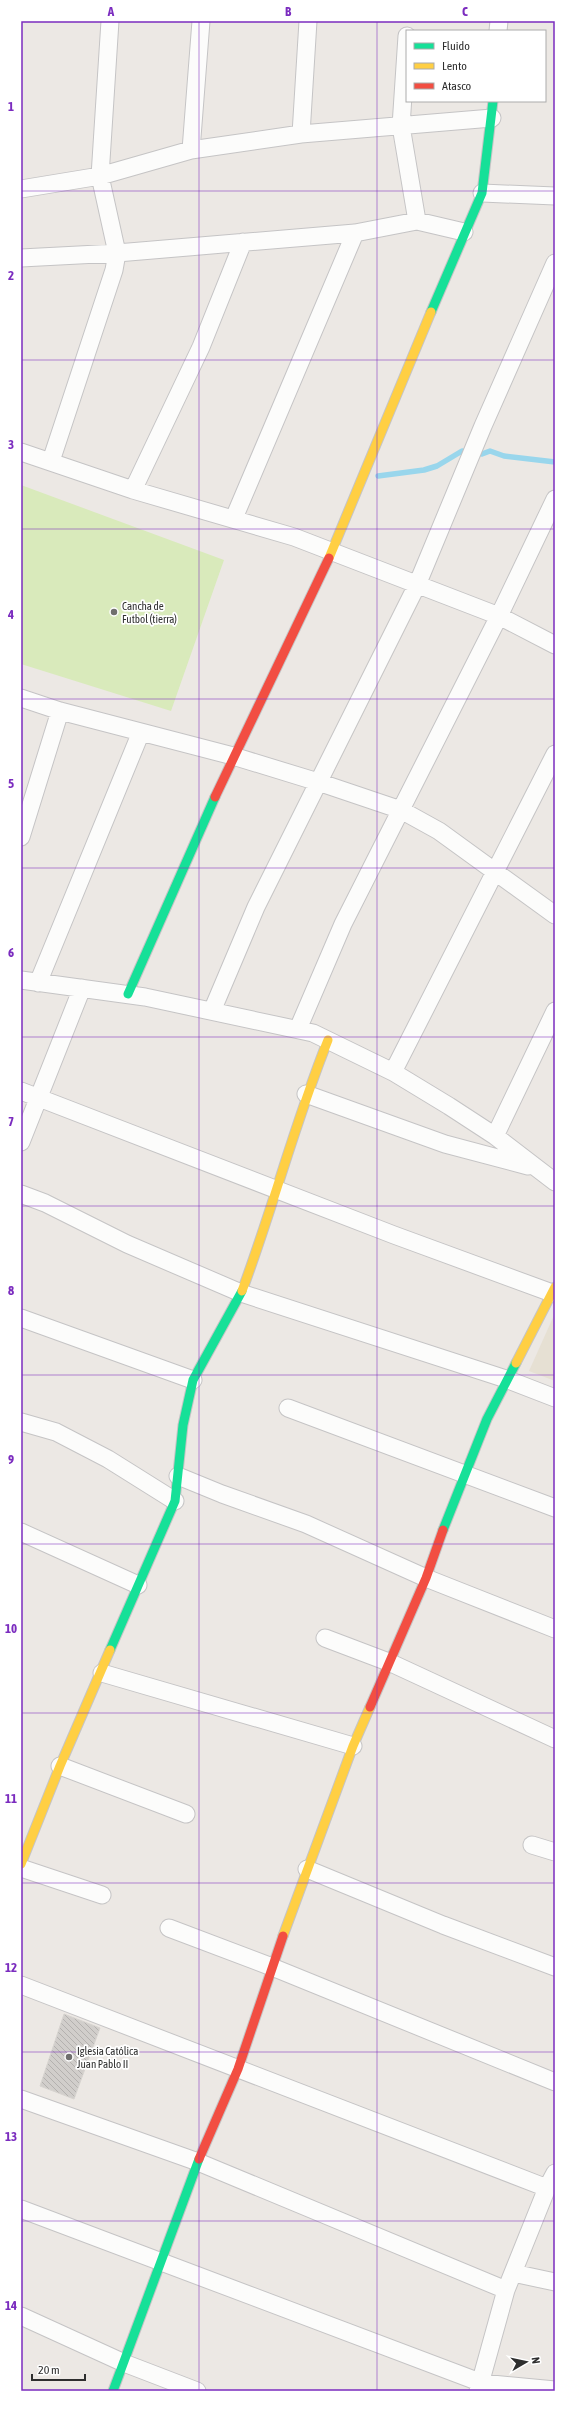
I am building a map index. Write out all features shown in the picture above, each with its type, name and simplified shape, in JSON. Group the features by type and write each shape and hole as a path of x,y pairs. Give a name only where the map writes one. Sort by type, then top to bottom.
{"street":[{"path":"51,461 114,270 117,253 100,176 110,21"},
{"path":"190,150 201,21"},
{"path":"301,134 308,21"},
{"path":"406,51 401,126 418,221"},
{"path":"128,994 233,756 332,552 464,232 482,193 494,102"},
{"path":"21,189 100,176 190,150 301,134 492,118"},
{"path":"482,193 555,196"},
{"path":"21,258 117,253 355,233 418,221 464,232"},
{"path":"234,518 355,233"},
{"path":"133,490 201,347 244,242"},
{"path":"212,1010 256,907 417,585 483,426 555,263"},
{"path":"21,452 133,490 234,518 332,552 499,616 555,645"},
{"path":"298,1029 344,924 499,616 555,500"},
{"path":"21,698 60,711 233,756 318,782 401,810 439,831 555,915"},
{"path":"21,837 60,711"},
{"path":"141,732 29,982 128,994 212,1010 298,1029 328,1040 393,1072 495,1136 534,1168 555,1182"},
{"path":"393,1072 494,871 555,754"},
{"path":"21,1142 82,988"},
{"path":"495,1136 555,1010"},
{"path":"21,1864 60,1766 175,1501 183,1425 194,1380 241,1293 277,1189 306,1094 328,1040"},
{"path":"21,1090 38,1098 394,1235 554,1290 506,1379 464,1474 426,1578 391,1663 353,1746 272,1967 238,2069 198,2162 113,2391"},
{"path":"306,1094 445,1144 534,1168"},
{"path":"21,1194 45,1203 127,1244 241,1293 506,1379 555,1398"},
{"path":"21,1318 194,1380"},
{"path":"288,1408 555,1508"},
{"path":"21,1422 56,1432 108,1460 175,1501"},
{"path":"178,1476 222,1494 306,1524 426,1578 555,1629"},
{"path":"21,1532 138,1585"},
{"path":"325,1638 391,1663 555,1740"},
{"path":"102,1672 353,1746"},
{"path":"60,1766 186,1814"},
{"path":"532,1845 555,1852"},
{"path":"21,1868 102,1895"},
{"path":"308,1869 443,1926 555,1967"},
{"path":"168,1928 272,1967 555,2082"},
{"path":"21,1985 547,2188"},
{"path":"21,2098 198,2162 506,2290"},
{"path":"480,2387 506,2290 547,2188 555,2173"},
{"path":"21,2209 162,2261 480,2387 555,2390"},
{"path":"513,2273 555,2282"},
{"path":"21,2316 124,2362 196,2391"}],"shaded area":[{"path":"555,1313 555,1381 529,1371"}],"green space":[{"name":"Cancha de Futbol (tierra)","path":"21,485 224,560 171,711 21,664"}],"building":[{"name":"Iglesia Católica Juan Pablo II","path":"64,2014 100,2028 74,2099 40,2086"}],"waterway":[{"path":"378,476 424,470 437,466 462,451 482,454 490,451 504,456 555,462"}],"traffic: fast":[{"path":"431,312 482,193 493,102"},
{"path":"128,994 215,797"},
{"path":"110,1650 175,1501 183,1425 193,1380 242,1291"},
{"path":"443,1530 487,1419 516,1363"},
{"path":"113,2391 199,2159"}],"traffic: slow":[{"path":"329,558 431,312"},
{"path":"242,1291 305,1102 328,1040"},
{"path":"516,1363 555,1287"},
{"path":"21,1864 60,1766 110,1650"},
{"path":"283,1936 353,1746 370,1707"}],"traffic: jam":[{"path":"215,797 329,558"},
{"path":"370,1707 426,1578 443,1530"},
{"path":"199,2159 238,2069 283,1936"}],"place":[{"name":"Cancha de Futbol (tierra)","path":"114,612"},
{"name":"Iglesia Católica Juan Pablo II","path":"69,2057"}]}
